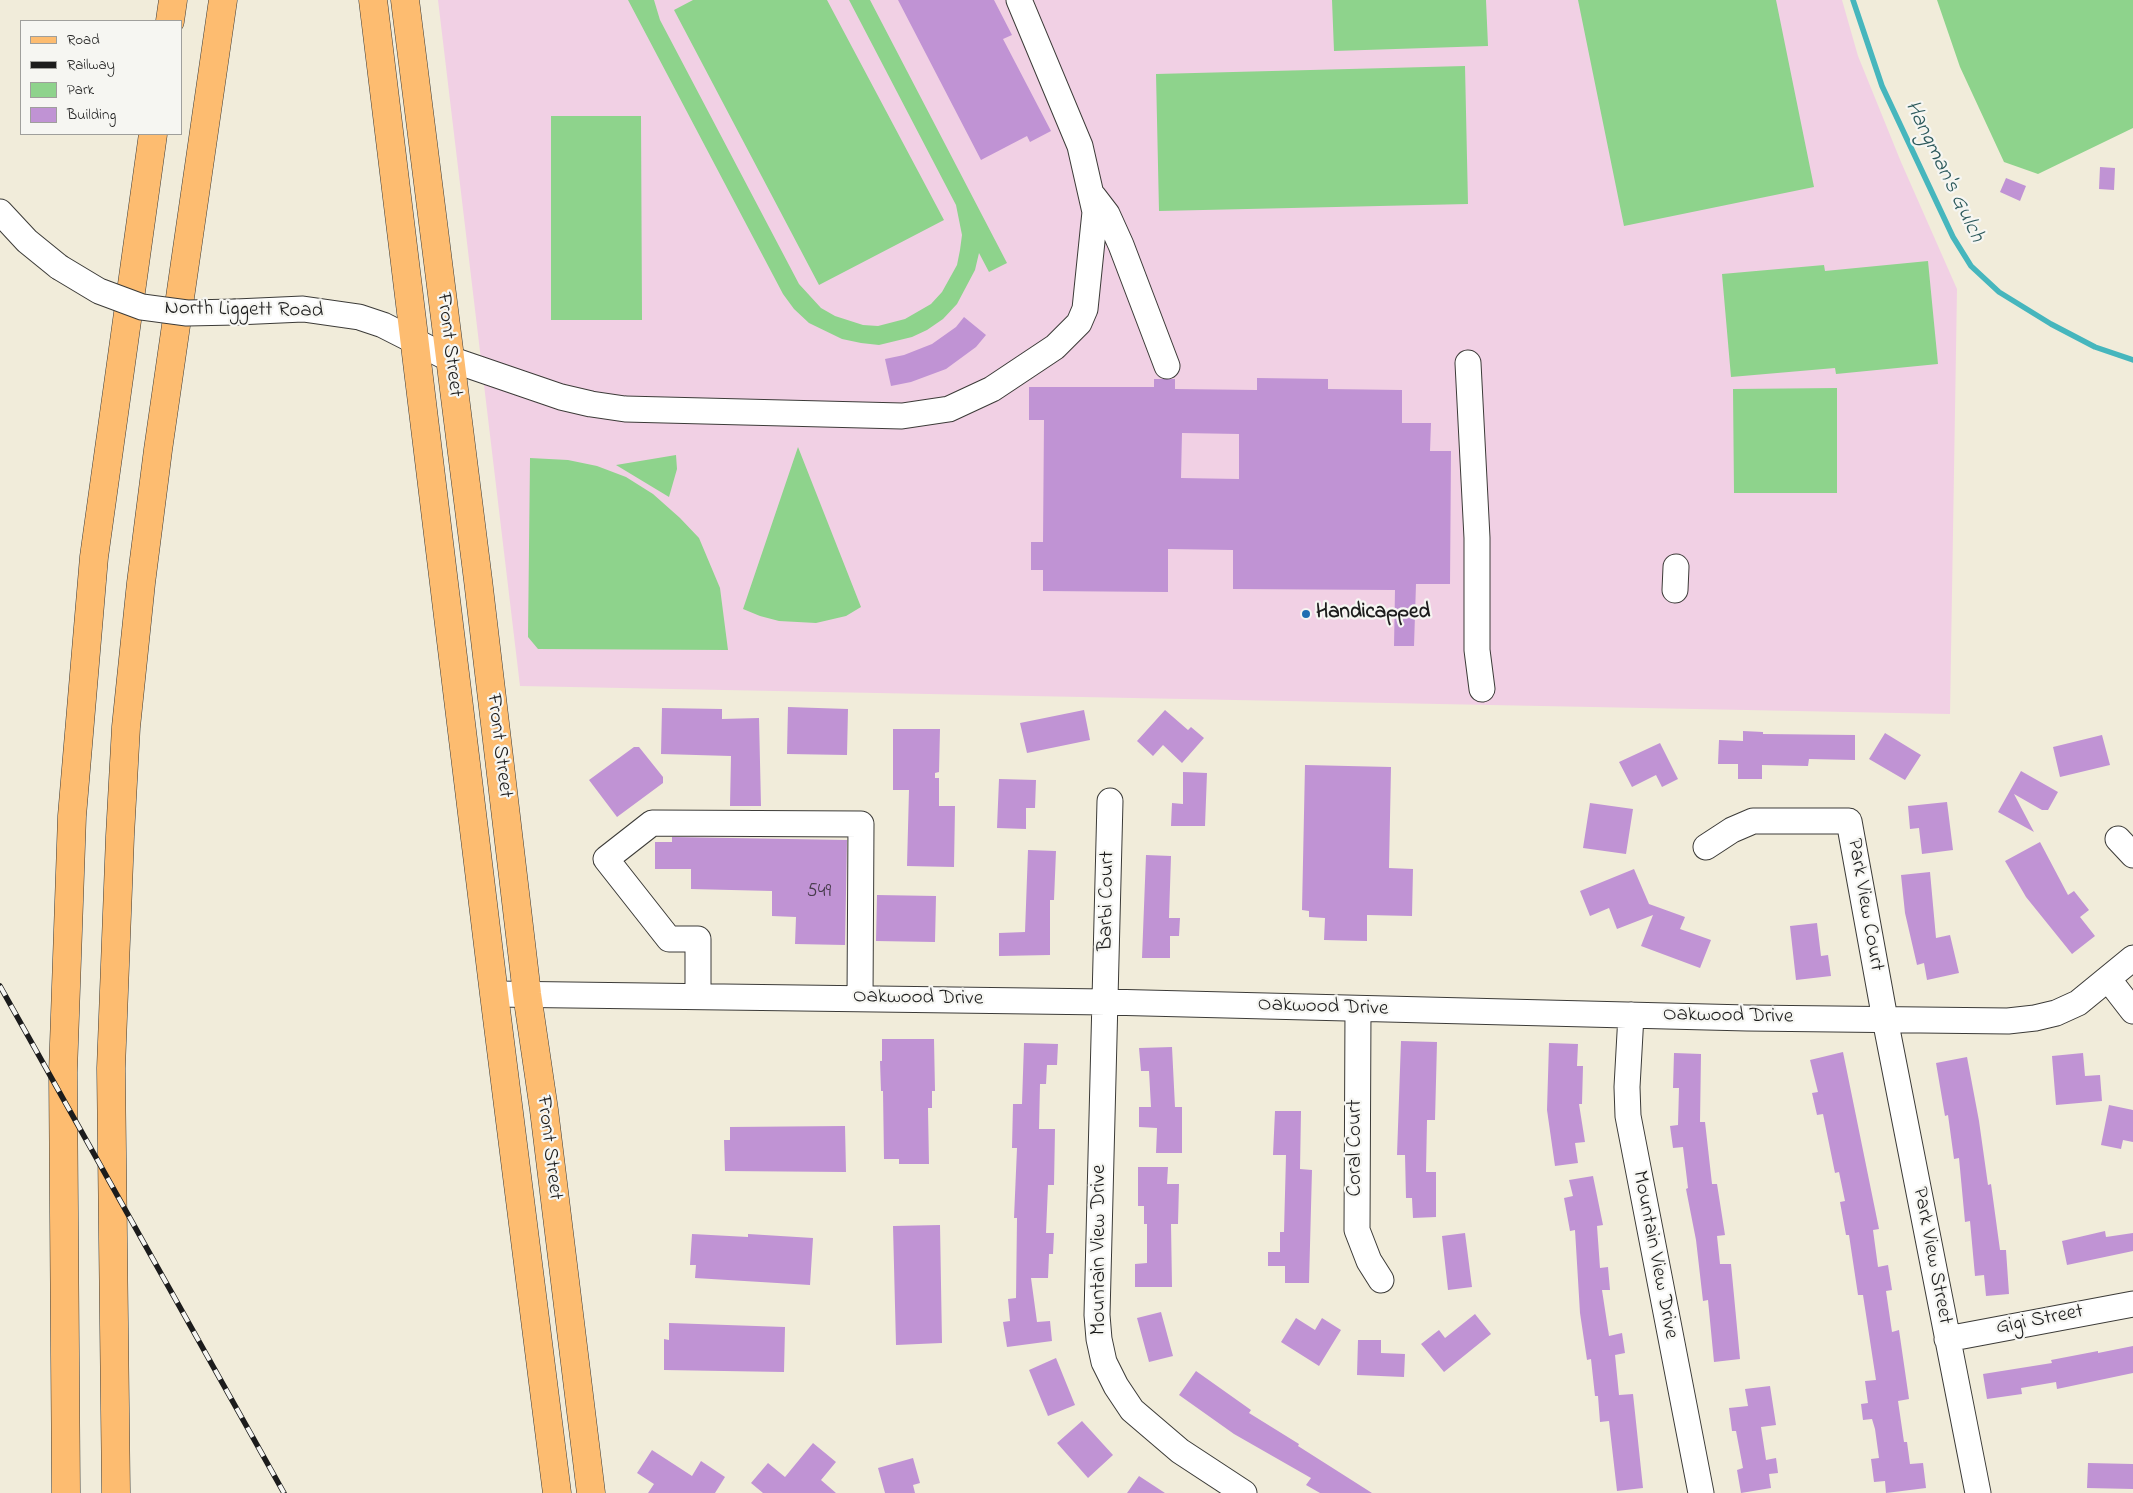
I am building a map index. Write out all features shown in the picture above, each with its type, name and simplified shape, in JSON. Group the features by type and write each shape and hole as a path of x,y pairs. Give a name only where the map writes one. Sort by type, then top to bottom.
{"main road":[{"path":"170,20 173,0"},
{"path":"116,1493 111,1068 126,727 140,584 223,0"},
{"name":"Front Street","path":"373,0 413,340 557,1493"},
{"name":"Front Street","path":"404,0 591,1493"},
{"path":"66,1493 63,1072 72,816 94,557 153,135"},
{"path":"113,1285 122,1493"}],"street":[{"name":"North Liggett Road","path":"0,212 27,241 59,267 99,291 142,307 187,313 303,308 359,317 383,325 450,359 561,397 591,404 625,409 902,416 950,409 992,389 1055,347 1079,323 1085,308 1096,212 1080,146 1019,0"},
{"path":"1091,193 1107,214 1167,366"},
{"path":"1468,362 1477,538 1477,650 1482,689"},
{"name":"Barbi Court","path":"1106,1002 1110,801"},
{"name":"Park View Court","path":"1706,847 1732,830 1752,821 1849,821 1885,1019"},
{"path":"698,996 698,939 669,939 606,859 652,823 861,824 860,998"},
{"name":"Oakwood Drive","path":"494,994 1106,1002 1358,1010 2008,1021 2056,1013 2078,1003 2133,958"},
{"path":"2108,980 2133,1012"},
{"name":"Mountain View Drive","path":"1106,1002 1097,1315 1099,1339 1104,1362 1116,1386 1132,1410 1180,1451 1244,1493"},
{"name":"Coral Court","path":"1358,1010 1357,1230 1369,1261 1381,1280"},
{"name":"Mountain View Drive","path":"1631,1015 1628,1116 1701,1493"},
{"name":"Park View Street","path":"1885,1019 1946,1339 1978,1493"},
{"name":"Gigi Street","path":"1946,1339 2133,1304"}],"shaded area":[{"path":"438,0 1842,0 1858,56 1901,162 1957,289 1950,714 520,686"}],"green space":[{"path":"628,0 654,0 660,20 799,284 821,308 835,316 863,325 878,326 905,319 931,304 942,292 957,265 962,235 956,205 849,0 870,0 1007,263 989,272 979,253 975,270 957,304 943,319 912,337 879,345 861,343 842,339 809,323 794,309 783,294"},
{"path":"693,0 827,0 944,220 819,285 674,10"},
{"path":"1332,0 1486,0 1488,46 1334,51"},
{"path":"1578,0 1776,0 1814,187 1624,226"},
{"path":"1937,0 2133,0 2133,128 2038,174 2004,162 1960,67"},
{"path":"1465,66 1468,204 1159,211 1156,74"},
{"path":"551,116 641,116 642,320 551,320"},
{"path":"1928,261 1938,364 1836,374 1835,368 1731,377 1722,274 1824,265 1825,271"},
{"path":"1837,388 1837,493 1734,493 1733,389"},
{"path":"798,447 861,607 846,616 816,623 779,621 743,609"},
{"path":"676,455 677,469 669,497 616,465"},
{"path":"530,458 568,460 597,466 626,477 653,494 680,518 699,538 720,588 728,650 538,649 528,637"}],"building":[{"path":"898,0 994,0 1012,35 1003,39 1051,131 1030,142 1027,136 981,160"},
{"path":"2100,167 2115,168 2114,190 2099,189"},
{"path":"2006,178 2026,186 2020,201 2000,192"},
{"path":"964,317 986,335 976,347 946,369 911,382 891,386 885,359 904,355 932,344 956,327"},
{"path":"1257,378 1328,379 1328,389 1402,390 1402,423 1431,423 1430,451 1451,451 1450,584 1416,584 1414,646 1394,646 1395,590 1233,589 1233,550 1168,549 1168,592 1043,591 1043,570 1031,570 1031,542 1043,542 1044,420 1029,420 1029,387 1154,387 1154,379 1175,379 1175,389 1257,390","holes":["1182,433 1239,434 1239,479 1181,478"]},
{"path":"788,707 848,709 847,755 787,754"},
{"path":"662,708 722,709 722,719 759,718 761,806 730,806 731,756 661,754"},
{"path":"1084,710 1090,740 1027,753 1020,723"},
{"path":"1165,710 1188,730 1191,727 1204,738 1182,763 1163,745 1153,756 1137,741"},
{"path":"893,729 940,729 939,772 935,773 935,778 939,778 939,806 955,806 954,867 907,866 909,790 893,790"},
{"path":"1743,731 1763,732 1763,734 1855,735 1855,760 1809,759 1808,766 1762,765 1762,779 1738,779 1738,764 1718,764 1719,740 1743,741"},
{"path":"1885,733 1921,755 1905,780 1869,759"},
{"path":"2102,735 2110,765 2060,777 2053,747"},
{"path":"1660,743 1678,779 1662,787 1656,775 1632,787 1619,762"},
{"path":"634,747 639,747 663,777 663,783 617,817 589,780"},
{"path":"1305,765 1391,767 1389,868 1413,869 1412,916 1367,915 1367,941 1324,940 1325,918 1309,917 1309,911 1302,910"},
{"path":"2021,771 2058,792 2048,810 2042,810 2014,794 2034,832 1998,812"},
{"path":"1183,772 1207,773 1205,826 1171,826 1172,803 1183,804"},
{"path":"999,779 1036,780 1035,808 1026,808 1026,829 997,828"},
{"path":"1947,802 1953,850 1922,854 1919,828 1910,829 1908,806"},
{"path":"1590,803 1633,809 1626,854 1583,848"},
{"path":"672,837 847,840 845,945 795,944 796,917 772,916 772,891 691,889 691,869 655,869 655,842 672,842"},
{"path":"2040,842 2068,895 2074,891 2089,910 2080,917 2095,936 2072,954 2026,897 2005,861"},
{"path":"1028,850 1056,851 1054,900 1050,900 1050,955 999,956 999,933 1025,932"},
{"path":"1146,855 1171,856 1169,918 1180,918 1179,936 1170,936 1170,958 1142,958"},
{"path":"1634,869 1649,904 1685,917 1680,929 1711,940 1700,968 1641,946 1653,915 1617,929 1609,908 1590,916 1580,891"},
{"path":"1930,872 1936,938 1950,935 1959,973 1927,980 1924,963 1917,965 1905,913 1901,875"},
{"path":"877,895 936,896 935,942 876,941"},
{"path":"1817,923 1821,956 1828,955 1831,976 1796,980 1790,926"},
{"path":"882,1039 934,1039 935,1091 932,1091 932,1108 928,1108 929,1164 899,1164 899,1159 884,1159 883,1091 881,1091 880,1061 882,1061"},
{"path":"1401,1041 1437,1042 1435,1120 1427,1120 1426,1172 1436,1172 1436,1217 1413,1218 1412,1198 1406,1198 1405,1155 1397,1155"},
{"path":"1024,1043 1058,1044 1057,1065 1047,1065 1046,1084 1040,1084 1039,1129 1055,1129 1054,1185 1048,1185 1046,1233 1054,1233 1053,1254 1049,1254 1048,1278 1031,1278 1037,1322 1050,1321 1052,1341 1007,1347 1003,1322 1010,1321 1008,1299 1016,1298 1017,1218 1014,1218 1017,1148 1012,1148 1013,1104 1022,1104"},
{"path":"1549,1043 1578,1044 1577,1066 1583,1066 1582,1104 1579,1104 1585,1142 1575,1143 1578,1163 1555,1166 1547,1110"},
{"path":"1172,1047 1175,1107 1182,1107 1182,1153 1156,1153 1157,1128 1139,1127 1139,1107 1151,1107 1149,1071 1141,1071 1139,1048"},
{"path":"1843,1052 1879,1229 1873,1230 1878,1267 1888,1265 1892,1290 1886,1291 1892,1332 1899,1330 1909,1399 1898,1401 1904,1442 1907,1442 1910,1464 1923,1463 1926,1488 1886,1493 1885,1481 1874,1482 1871,1459 1879,1458 1875,1429 1872,1419 1863,1420 1861,1404 1868,1403 1865,1381 1876,1380 1863,1295 1858,1295 1849,1235 1846,1235 1840,1202 1845,1201 1839,1172 1835,1173 1823,1114 1817,1115 1812,1093 1818,1092 1810,1060"},
{"path":"1674,1053 1701,1054 1700,1122 1705,1122 1712,1184 1717,1184 1725,1235 1717,1236 1720,1264 1731,1264 1740,1359 1714,1362 1708,1300 1703,1301 1696,1240 1686,1189 1688,1188 1683,1147 1673,1148 1670,1126 1678,1125 1679,1088 1673,1088"},
{"path":"2083,1053 2085,1076 2100,1075 2102,1101 2056,1105 2052,1056"},
{"path":"1967,1057 1988,1185 1991,1184 2000,1250 2006,1250 2009,1294 1986,1296 1984,1275 1975,1276 1970,1221 1965,1222 1959,1158 1954,1159 1948,1115 1945,1116 1936,1063"},
{"path":"2109,1105 2133,1110 2133,1142 2123,1140 2121,1149 2101,1145"},
{"path":"1275,1111 1301,1111 1300,1169 1312,1170 1309,1283 1285,1283 1285,1266 1268,1266 1268,1252 1280,1252 1280,1232 1284,1232 1286,1155 1273,1155"},
{"path":"845,1126 846,1172 725,1171 724,1140 730,1140 730,1127"},
{"path":"1138,1167 1168,1167 1167,1184 1179,1184 1178,1224 1171,1224 1172,1287 1135,1287 1135,1264 1147,1263 1147,1224 1144,1224 1144,1206 1138,1206"},
{"path":"1593,1176 1603,1225 1597,1226 1600,1268 1608,1267 1610,1290 1602,1290 1609,1336 1622,1333 1625,1353 1615,1355 1619,1395 1633,1394 1643,1488 1617,1491 1609,1421 1600,1422 1598,1396 1595,1396 1591,1359 1587,1360 1580,1313 1575,1230 1570,1231 1564,1198 1573,1196 1569,1180"},
{"path":"940,1225 942,1343 896,1345 893,1226"},
{"path":"2105,1231 2106,1237 2133,1233 2133,1251 2067,1265 2062,1241"},
{"path":"1465,1233 1472,1287 1448,1290 1442,1236"},
{"path":"692,1234 748,1237 748,1234 813,1238 810,1285 695,1278 696,1265 690,1265"},
{"path":"1161,1312 1173,1356 1149,1362 1137,1318"},
{"path":"1475,1314 1491,1334 1444,1372 1421,1344 1439,1330 1445,1338"},
{"path":"1296,1318 1315,1330 1322,1318 1341,1330 1319,1366 1281,1342"},
{"path":"669,1323 785,1327 784,1372 664,1370 664,1339 669,1340"},
{"path":"1358,1340 1381,1340 1381,1353 1405,1354 1404,1377 1357,1375"},
{"path":"2133,1346 2133,1373 2057,1389 2056,1382 2021,1388 2022,1394 1987,1399 1983,1374 2052,1363 2051,1360"},
{"path":"1056,1358 1075,1405 1048,1416 1029,1370"},
{"path":"1196,1371 1251,1410 1249,1413 1372,1493 1320,1493 1306,1485 1311,1478 1234,1434 1179,1395"},
{"path":"1770,1386 1776,1425 1761,1427 1766,1460 1776,1458 1778,1473 1769,1474 1771,1488 1741,1493 1737,1470 1743,1468 1736,1431 1732,1431 1729,1408 1748,1406 1745,1389"},
{"path":"1082,1421 1113,1455 1088,1478 1057,1443"},
{"path":"813,1443 836,1462 821,1480 836,1493 763,1493 751,1483 768,1463 785,1477"},
{"path":"652,1450 692,1476 701,1461 725,1477 715,1493 648,1493 654,1484 637,1473"},
{"path":"913,1458 920,1483 913,1485 915,1493 885,1493 878,1468"},
{"path":"2088,1463 2133,1464 2133,1489 2087,1488"},
{"path":"1139,1476 1165,1493 1127,1493"}],"waterway":[{"name":"Hangman's Gulch","path":"1853,0 1882,86 1953,237 1971,266 1999,292 2051,324 2095,347 2133,360"}],"railway":[{"path":"0,986 284,1493"}],"place":[{"name":"Handicapped","path":"1306,614"}]}
